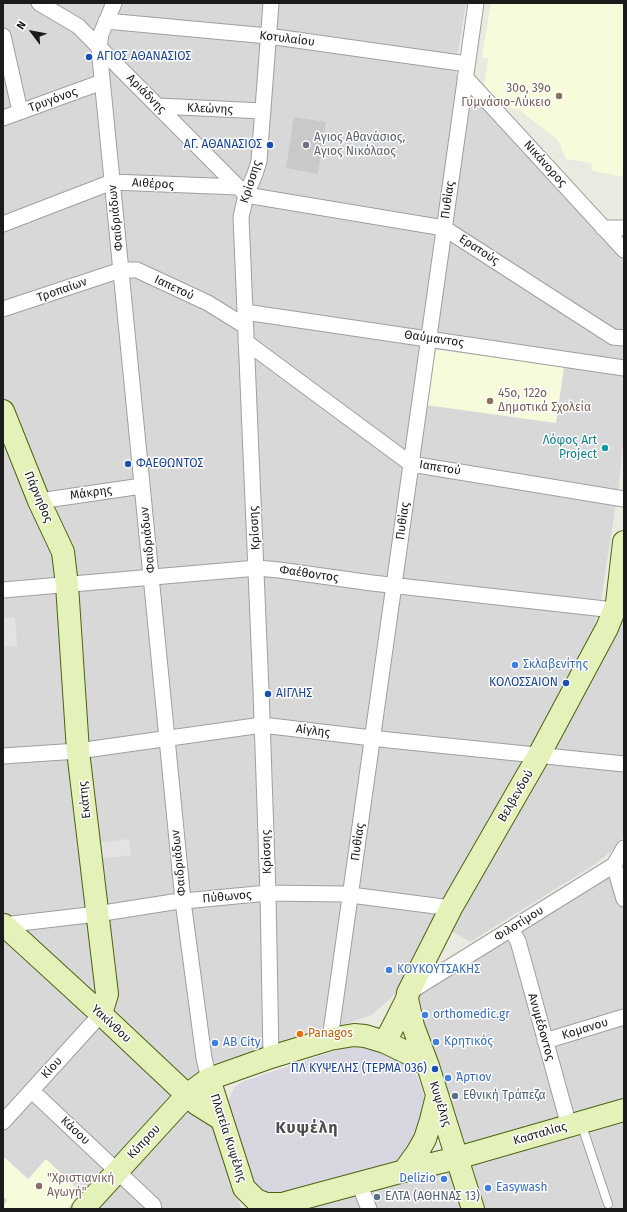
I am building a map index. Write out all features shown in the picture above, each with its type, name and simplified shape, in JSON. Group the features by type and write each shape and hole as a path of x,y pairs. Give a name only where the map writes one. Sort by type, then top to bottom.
{"street":[{"name":"Αριάδνης","path":"39,3 78,26 242,191"},
{"name":"Φαιδριάδων","path":"114,3 101,34 99,48 183,901 204,1058 209,1080"},
{"name":"Κρίσσης","path":"271,3 259,161 255,174 242,191 241,217 257,568 268,893 271,1057"},
{"name":"Πυθίας","path":"330,1039 476,3"},
{"name":"Κοτυλαίου","path":"106,21 268,36 466,71"},
{"path":"3,36 20,111"},
{"name":"Νικάνορος","path":"466,71 624,250"},
{"name":"Τρυγόνος","path":"3,118 102,82"},
{"name":"Κλεώνης","path":"158,106 263,111"},
{"name":"Αιθέρος","path":"3,224 112,182 242,191"},
{"name":"Ερατούς","path":"242,191 444,228 613,337 624,338"},
{"path":"603,228 624,228"},
{"name":"Τροπαίων","path":"3,309 121,270"},
{"name":"Ιαπετού","path":"121,270 137,270 245,319"},
{"name":"Θαύμαντος","path":"245,319 428,338 624,368"},
{"name":"Ιαπετού","path":"246,342 411,464 624,499"},
{"name":"Πάρνηθος","path":"3,411 9,442 63,552 66,585"},
{"name":"Μάκρης","path":"39,501 142,486"},
{"name":"Βελβενδού","path":"385,1042 452,908 539,755 618,606 624,542"},
{"name":"Φαέθοντος","path":"3,590 257,568 372,583 618,606"},
{"name":"Εκάτης","path":"66,585 78,751 107,994 101,1014"},
{"name":"Αίγλης","path":"3,756 78,751 262,725 624,764"},
{"name":"Φιλοτίμου","path":"407,996 614,865 624,848"},
{"path":"614,865 624,899"},
{"name":"Πύθωνος","path":"3,924 98,914 183,901 268,893 350,895 452,908"},
{"name":"Υακίνθου","path":"3,924 197,1104 221,1119"},
{"name":"Ανυμέδοντος","path":"511,929 518,941 545,1041 575,1124"},
{"name":"Κυψέλης","path":"407,996 413,1026 428,1066 473,1209"},
{"name":"Κίου","path":"3,1122 101,1014"},
{"name":"Κομανου","path":"545,1041 624,1017"},
{"name":"Πλατεία Κυψέλης","path":"428,1066 422,1061 385,1042 365,1036 354,1035 330,1039 271,1057 209,1080 241,1182 249,1202 302,1204 359,1183 457,1158"},
{"name":"Κύπρου","path":"83,1209 187,1095 209,1080"},
{"name":"Κάσου","path":"32,1091 118,1171 152,1205 154,1209"},
{"path":"404,1171 417,1153 425,1138 437,1096"},
{"name":"Κασταλίας","path":"457,1158 624,1110"},
{"path":"359,1183 369,1209"}],"lane":[{"path":"575,1124 608,1204"}],"shaded area":[{"path":"3,3 107,3 93,57 97,112 176,896 3,928"},
{"path":"122,3 466,3 455,72 624,254 624,434 619,484 601,600 593,631 403,987 372,1015 217,1067 204,1045 105,61 111,30"},
{"name":"30ο, 39ο Γυμνάσιο-Λύκειο","path":"491,3 624,3 624,177 593,171 591,163 566,159 558,140 521,111 502,105 484,87 488,59 482,57"},
{"name":"Αγιος Αθανάσιος, Αγιος Νικόλαος","path":"294,117 326,122 318,174 286,168"},
{"path":"433,349 564,367 556,423 426,405"},
{"path":"624,605 624,834 617,847 591,867 470,942 450,930"},
{"path":"15,617 17,646 3,647 3,618"},
{"path":"129,839 131,855 99,859 97,843"},
{"path":"624,858 624,1209 477,1209 414,998"},
{"path":"178,903 202,1074 241,1209 3,1209 3,942 20,924"},
{"path":"359,1045 371,1046 401,1059 416,1075 421,1085 426,1106 425,1118 401,1162 278,1201 255,1188 227,1104 235,1087 242,1082 346,1047"},
{"name":"\"Χριστιανική Αγωγή\"","path":"3,1156 28,1179 46,1159 82,1193 67,1209 6,1209 3,1207 7,1200 3,1196"},
{"path":"452,1169 470,1209 306,1209 305,1206"}],"place":[{"name":"ΑΓΙΟΣ ΑΘΑΝΑΣΙΟΣ","path":"89,57"},
{"name":"30ο, 39ο Γυμνάσιο-Λύκειο","path":"559,96"},
{"name":"ΑΓ. ΑΘΑΝΑΣΙΟΣ","path":"270,145"},
{"name":"Αγιος Αθανάσιος, Αγιος Νικόλαος","path":"306,145"},
{"name":"45ο, 122ο Δημοτικά Σχολεία","path":"490,401"},
{"name":"Λόφος Art Project","path":"605,448"},
{"name":"ΦΑΕΘΩΝΤΟΣ","path":"128,464"},
{"name":"Σκλαβενίτης","path":"515,665"},
{"name":"ΚΟΛΟΣΣΑΙΟΝ","path":"566,683"},
{"name":"ΑΙΓΛΗΣ","path":"268,694"},
{"name":"ΚΟΥΚΟΥΤΣΑΚΗΣ","path":"389,970"},
{"name":"orthomedic.gr","path":"425,1015"},
{"name":"Panagos","path":"300,1034"},
{"name":"Κρητικός","path":"436,1042"},
{"name":"AB City","path":"215,1043"},
{"name":"ΠΛ ΚΥΨΕΛΗΣ (ΤΕΡΜΑ 036)","path":"435,1069"},
{"name":"Άρτιον","path":"448,1078"},
{"name":"Εθνική Τράπεζα","path":"455,1096"},
{"name":"Delizio","path":"444,1179"},
{"name":"\"Χριστιανική Αγωγή\"","path":"39,1186"},
{"name":"Easywash","path":"488,1188"},
{"name":"ΕΛΤΑ (ΑΘΗΝΑΣ 13)","path":"377,1197"}],"district":[{"name":"Κυψέλη","path":"307,1129"}]}
